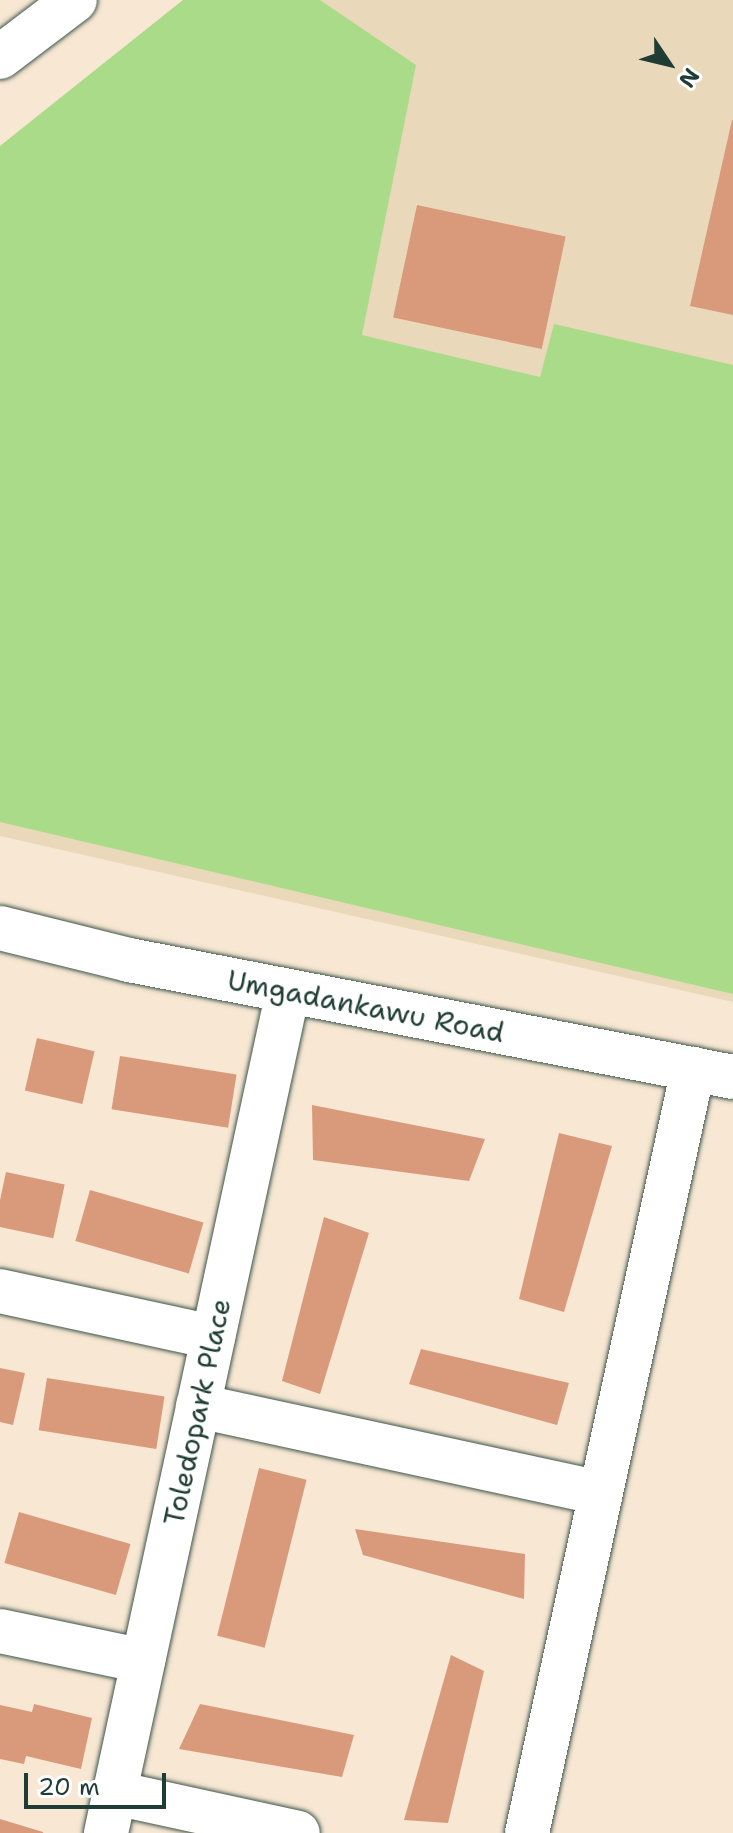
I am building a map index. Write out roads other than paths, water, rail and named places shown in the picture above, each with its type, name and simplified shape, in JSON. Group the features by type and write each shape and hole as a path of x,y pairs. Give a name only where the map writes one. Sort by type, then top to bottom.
{"street":[{"path":"0,57 75,0"},
{"name":"Umgadankawu Road","path":"0,928 288,991 713,1073"},
{"name":"Toledopark Place","path":"110,1813 288,991"},
{"path":"527,1833 600,1493 713,1073"},
{"path":"0,1291 213,1337"},
{"path":"198,1406 600,1493"},
{"path":"0,1631 143,1661"},
{"path":"110,1813 298,1833"}]}
